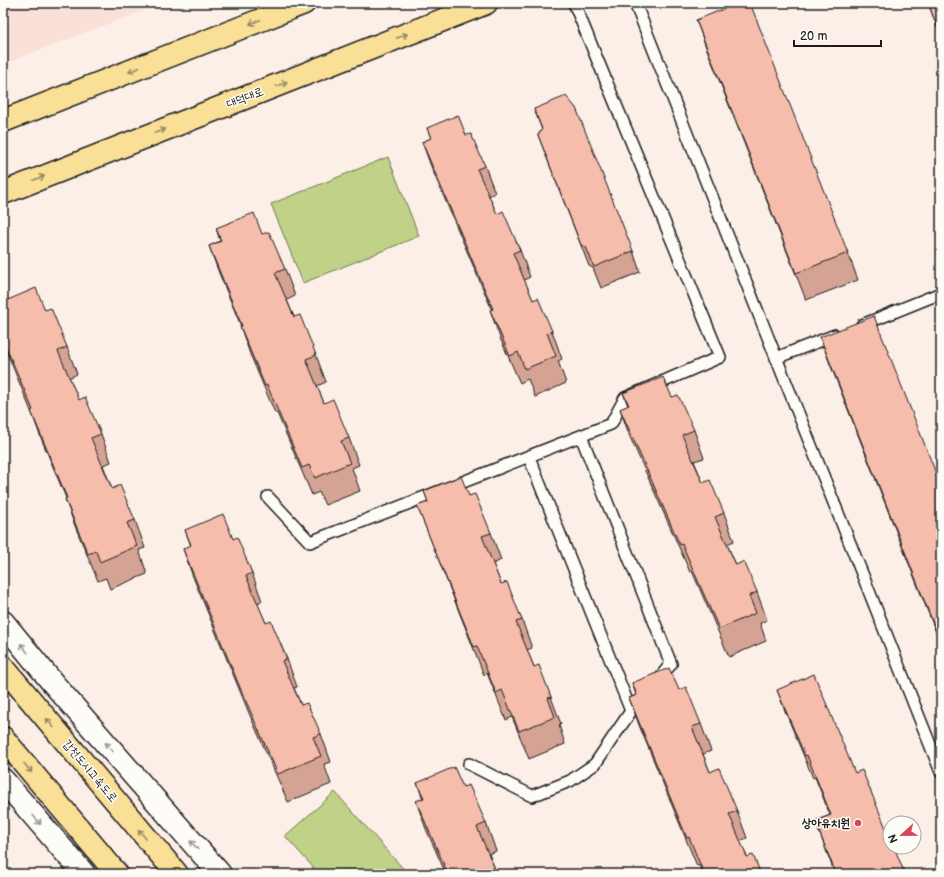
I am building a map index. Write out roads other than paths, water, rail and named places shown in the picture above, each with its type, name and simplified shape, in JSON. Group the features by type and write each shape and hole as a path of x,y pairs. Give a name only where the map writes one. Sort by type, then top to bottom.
{"main road":[{"path":"3,121 304,3"},
{"name":"대덕대로","path":"3,193 486,3"},
{"name":"갑천도시고속도로","path":"3,667 177,874"},
{"path":"3,738 117,874"}],"street":[{"path":"3,622 52,682 220,874"},
{"path":"3,780 84,874"}],"lane":[{"path":"268,497 310,542 611,424 625,398 720,357 574,3"},
{"path":"634,3 941,772"},
{"path":"776,358 941,293"},
{"path":"469,764 532,796 570,781 595,764 631,711 671,664 581,436"},
{"path":"529,456 631,711"}],"place":[{"name":"상아유치원","path":"858,823"}]}
